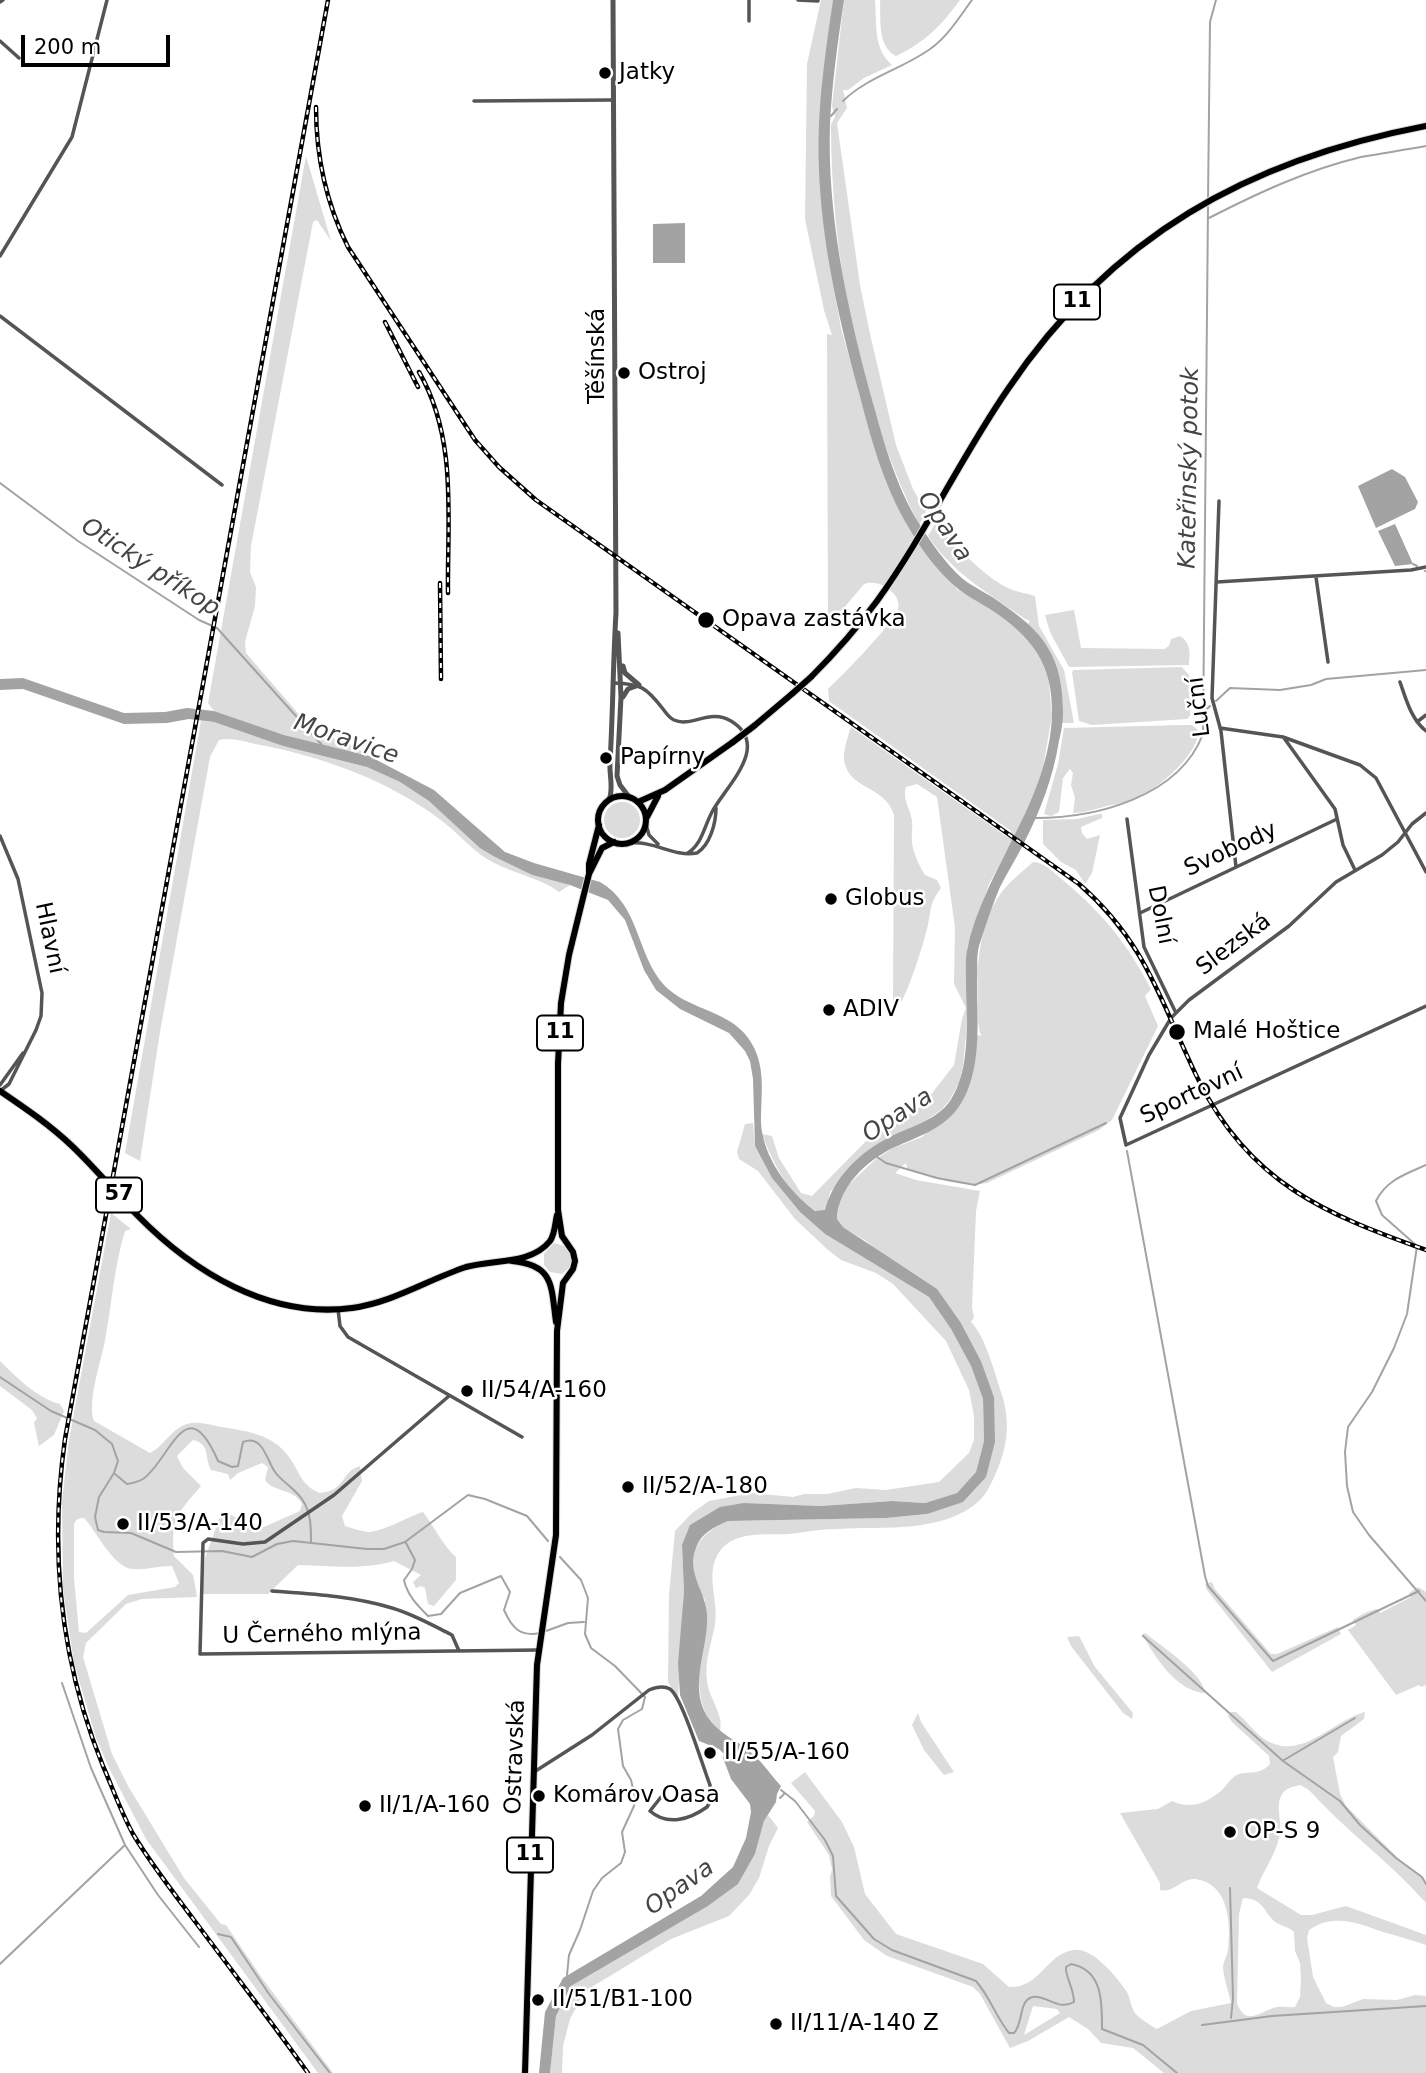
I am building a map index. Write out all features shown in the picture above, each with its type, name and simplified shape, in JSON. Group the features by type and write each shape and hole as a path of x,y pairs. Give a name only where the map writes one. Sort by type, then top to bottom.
{"main road":[{"name":"11","path":"646,821 656,799 665,790 754,726 811,677 849,636 878,600 912,548 992,414 1030,358 1087,292 1134,251 1186,214 1223,192 1265,172 1349,142 1426,126"},
{"name":"11","path":"638,802 665,790"},
{"path":"599,824 604,835 614,842 630,843 641,835 646,821 644,810 638,802 621,796 609,800"},
{"name":"Těšínská","path":"599,824 600,812 609,800"},
{"name":"11","path":"589,874 599,824"},
{"name":"11","path":"557,1331 562,1286 573,1269 575,1259 561,1232 558,1210 558,1064 561,1003 569,955 589,874 602,848 614,842"},
{"name":"57","path":"0,1091 60,1135 150,1228 203,1269 233,1287 264,1300 308,1309 338,1310 382,1302 466,1267 527,1256 545,1245"},
{"name":"11","path":"557,1331 552,1286 538,1259 553,1235 558,1210"},
{"path":"545,1245 558,1240 568,1245"},
{"name":"57","path":"496,1261 526,1263 536,1266 543,1273"},
{"path":"543,1273 555,1278 568,1275"},
{"name":"Ostravská","path":"526,2073 532,1773 540,1637 556,1535 557,1331"}],"street":[{"path":"0,256 72,137 107,0"},
{"name":"Těšínská","path":"613,0 618,780 630,798"},
{"path":"749,0 749,21"},
{"path":"798,0 818,1"},
{"path":"0,41 19,58"},
{"path":"474,101 613,100"},
{"path":"0,316 222,485"},
{"name":"Luční","path":"1219,500 1212,695 1220,728 1236,867"},
{"path":"1217,582 1426,567"},
{"path":"1316,577 1328,662"},
{"name":"Těšínská","path":"609,800 612,791 610,765 617,683 613,650 617,612"},
{"path":"618,628 623,669 648,691 673,720 685,721 716,716 731,721 741,730 747,745 744,764 715,806 697,846 688,853 676,854 649,843 630,843"},
{"path":"1400,682 1408,706 1426,731"},
{"path":"617,683 639,685"},
{"path":"618,757 621,750 623,696 628,689 639,685"},
{"path":"1417,722 1426,715"},
{"path":"1220,728 1283,737 1360,765 1376,778 1426,872"},
{"path":"1283,737 1335,809 1343,845 1355,870"},
{"name":"Slezská","path":"1126,1145 1119,1118 1149,1055 1176,1013 1189,1000 1289,926 1325,891 1381,855 1426,813"},
{"name":"Dolní","path":"1127,819 1144,947 1176,1013"},
{"name":"Svobody","path":"1140,913 1337,819"},
{"path":"646,821 652,838 662,847"},
{"name":"Hlavní","path":"0,836 18,878 42,993 39,1023 9,1084 0,1091"},
{"name":"Sportovní","path":"1126,1145 1426,1006"},
{"name":"Hlavní","path":"0,1083 26,1049"},
{"path":"9,1084 13,1100"},
{"path":"338,1310 340,1326 348,1337 522,1437"},
{"name":"U Černého mlýna","path":"449,1396 334,1496 265,1542 243,1544 208,1539 203,1542 200,1654 539,1650"},
{"name":"U Černého mlýna","path":"272,1591 340,1596 392,1608 416,1616 452,1635 459,1651"},
{"path":"532,1773 592,1735 649,1690 658,1686 667,1687 678,1698 710,1785 710,1802 707,1807 675,1820 659,1819 650,1811 661,1797"}],"shaded area":[{"path":"821,0 833,0 819,124 830,268 841,328 870,433 886,482 957,589 992,610 1022,633 1036,648 1048,673 1052,716 1043,767 1036,788 1014,838 989,884 967,948 966,1035 959,1083 941,1110 917,1127 888,1138 830,1192 826,1210 819,1212 800,1200 791,1190 762,1134 772,1136 779,1158 801,1193 812,1196 869,1138 922,1106 954,1065 966,1008 954,984 955,928 937,797 917,784 906,787 905,792 912,820 913,847 925,875 937,880 941,888 932,904 908,988 901,1002 893,1000 894,815 883,798 859,783 847,770 844,752 851,727 1007,837 1011,831 829,701 828,689 878,637 898,609 898,601 892,592 881,585 864,584 828,627 827,334 832,335 824,310 805,219 807,64"},
{"path":"833,0 844,0 830,124 835,224 853,324 890,459 911,509 945,560 963,579 1014,612 1048,647 1055,661 1062,694 1062,724 1049,781 1029,833 1000,887 979,946 977,1046 972,1079 966,1094 945,1122 895,1147 865,1167 848,1186 837,1219 843,1227 937,1289 961,1323 981,1361 994,1397 995,1442 986,1477 963,1502 927,1514 886,1518 728,1521 701,1538 693,1566 707,1615 699,1679 702,1704 716,1727 753,1754 781,1786 776,1802 764,1821 755,1854 738,1884 708,1906 571,1986 556,2016 550,2073 539,2073 545,2012 563,1978 701,1896 733,1867 746,1838 750,1804 731,1779 724,1754 719,1749 699,1741 680,1695 678,1663 684,1592 682,1545 690,1525 720,1507 744,1503 821,1506 892,1501 925,1503 957,1493 976,1472 984,1441 983,1399 971,1366 951,1329 929,1297 825,1234 800,1212 772,1178 755,1146 753,1079 745,1051 729,1033 680,1009 656,990 644,970 625,920 608,900 570,885 532,875 495,857 480,848 429,801 400,782 367,767 283,746 214,722 189,719 167,723 124,724 23,689 0,690 0,679 23,678 124,713 165,712 187,708 214,711 284,735 369,756 434,790 505,852 600,882 623,903 655,973 664,985 674,994 734,1024 752,1044 761,1072 761,1122 766,1148 779,1172 796,1194 815,1211 825,1210 834,1188 848,1168 886,1139 937,1114 950,1101 957,1088 965,1058 968,946 989,888 1040,776 1052,715 1049,680 1037,653 1018,630 960,590 930,559 900,512 874,445 850,360 835,293 828,260 820,191 820,108"},
{"path":"844,0 875,0 879,44 892,65 864,78 848,90 843,90 847,108 837,123 860,285 896,445 913,489 926,512 919,525 880,430 852,329 843,278 832,175 831,124 835,117 832,106"},
{"path":"880,0 960,0 932,32 896,56 890,52 883,39"},
{"path":"306,156 331,241 317,220 313,222 251,546 250,572 256,587 255,606 245,642 246,653 308,725 319,733 350,744 369,756 284,735 214,711 208,703"},
{"path":"685,223 685,263 653,263 653,224"},
{"path":"1392,469 1405,477 1418,502 1415,509 1376,528 1358,486"},
{"path":"935,524 989,576 1011,589 1035,596 1039,626 1064,670 1074,723 1062,723 1061,691 1056,669 1028,624 1030,621 985,592 948,561 928,536"},
{"path":"1395,524 1413,564 1395,566 1378,531"},
{"path":"1074,610 1081,648 1164,649 1169,646 1171,639 1180,636 1188,645 1189,665 1069,667 1050,632 1045,615"},
{"path":"1182,667 1189,675 1190,716 1187,719 1092,725 1079,721 1072,672 1074,670"},
{"path":"201,721 214,722 283,746 367,767 400,782 429,801 495,857 532,875 570,885 559,892 544,883 495,864 422,807 358,774 290,751 236,740 219,740 210,757 160,1032 140,1161 125,1153"},
{"path":"1192,725 1199,731 1190,753 1172,774 1149,791 1127,802 1073,813 1075,798 1071,785 1073,773 1070,769 1063,778 1059,812 1051,816 1044,814 1058,764 1064,728"},
{"path":"622,802 635,807 640,820 635,833 622,838 609,833 604,820 609,807"},
{"path":"1102,814 1102,818 1081,827 1087,839 1100,835 1092,873 1085,884 1076,870 1061,862 1043,844 1043,820 1077,819"},
{"path":"1033,862 1054,872 1113,930 1151,989 1145,996 1158,1026 1112,1120 1099,1130 987,1183 946,1181 907,1169 906,1163 895,1173 916,1180 980,1191 976,1211 972,1307 974,1317 971,1322 985,1346 1005,1404 1007,1432 1001,1459 980,1500 949,1518 912,1526 752,1535 726,1544 715,1559 713,1568 716,1615 706,1674 708,1688 720,1719 720,1731 705,1712 699,1684 705,1600 693,1564 698,1544 705,1535 728,1521 886,1518 927,1514 986,1477 994,1397 981,1361 961,1323 866,1241 843,1227 837,1219 840,1197 848,1185 876,1159 893,1148 922,1137 969,1087 977,1035 981,1036 978,1018 978,971 984,930 1001,893"},
{"path":"753,1123 755,1146 772,1178 800,1212 825,1234 929,1297 951,1329 971,1366 983,1399 984,1441 976,1472 957,1493 925,1503 892,1501 821,1506 744,1503 682,1545 684,1592 678,1698 668,1682 669,1595 675,1531 692,1513 709,1501 752,1493 793,1497 856,1488 886,1490 939,1482 969,1453 974,1440 974,1416 969,1390 946,1341 893,1284 876,1273 841,1260 828,1250 795,1219 758,1171 739,1159 737,1152 745,1124"},
{"path":"111,1213 131,1229 125,1231 118,1258 105,1340 93,1392 94,1421 150,1453 179,1428 194,1423 259,1435 283,1449 309,1487 320,1493 335,1488 349,1472 360,1466 362,1481 342,1516 345,1526 365,1532 374,1531 423,1512 456,1557 456,1580 434,1606 428,1604 425,1588 416,1588 413,1582 421,1575 394,1561 335,1567 298,1565 268,1594 202,1594 205,1558 222,1511 258,1527 264,1527 300,1511 302,1504 294,1495 273,1487 265,1480 268,1467 262,1463 238,1473 230,1480 228,1474 211,1470 205,1448 193,1440 177,1456 183,1468 201,1486 177,1517 173,1543 174,1556 193,1575 197,1597 142,1599 126,1604 86,1643 83,1657 112,1754 128,1786 184,1878 221,1924 226,1925 333,2073 318,2073 146,1839 96,1738 74,1663 63,1590 62,1501 69,1440","holes":["84,1518 112,1556 126,1567 143,1569 172,1566 179,1583 175,1587 128,1595 86,1633 79,1632 74,1578 74,1524 76,1520"]},
{"path":"554,1243 564,1246 572,1256 570,1267 562,1274 550,1272 544,1265 544,1254"},
{"path":"0,1361 28,1387 60,1404 64,1411 54,1435 39,1446 34,1423 37,1418 32,1410 0,1386"},
{"path":"1212,1582 1215,1589 1271,1654 1277,1654 1338,1627 1341,1634 1272,1672 1207,1590 1205,1584"},
{"path":"1418,1587 1426,1592 1426,1685 1419,1685 1396,1695 1348,1630 1356,1625 1353,1620 1356,1618 1378,1609 1380,1613 1411,1597 1409,1593"},
{"path":"1145,1633 1190,1669 1203,1685 1205,1693 1195,1691 1176,1680 1147,1643 1142,1634"},
{"path":"1079,1636 1095,1667 1133,1713 1132,1719 1123,1713 1071,1646 1067,1637"},
{"path":"1231,1712 1236,1712 1264,1739 1278,1745 1291,1746 1316,1738 1365,1712 1364,1719 1341,1736 1338,1752 1333,1757 1340,1794 1346,1806 1399,1859 1422,1876 1426,1882 1426,1903 1309,1790 1300,1785 1292,1787 1281,1796 1279,1838 1257,1888 1301,1915 1312,1915 1346,1906 1426,1935 1426,1945 1355,1923 1336,1921 1309,1930 1307,1938 1313,1977 1326,2003 1334,2007 1342,2007 1363,1999 1397,2000 1415,1995 1426,1996 1426,2073 1164,2073 1133,2048 1101,2043 1088,2029 1069,2017 1028,2041 1010,2048 980,1994 973,1987 887,1956 864,1940 831,1896 832,1869 829,1855 807,1822 814,1816 815,1811 791,1783 805,1772 842,1822 854,1847 865,1894 896,1934 983,1964 1009,1987 1029,1982 1056,1958 1073,1950 1080,1950 1103,1964 1127,1992 1135,2013 1157,2029 1191,2011 1231,2003 1223,1966 1228,1950 1228,1917 1221,1896 1206,1882 1190,1879 1170,1889 1160,1890 1160,1883 1120,1813 1158,1809 1172,1801 1185,1805 1199,1804 1217,1794 1236,1775 1259,1771 1270,1764 1269,1756 1228,1716","holes":["1243,1898 1255,1900 1274,1921 1294,1932 1301,1978 1300,1997 1295,2007 1276,2007 1253,2016 1240,2010 1237,2003 1239,1914","1033,2006 1057,2009 1060,2013 1024,2035"]},
{"path":"918,1713 921,1722 954,1772 944,1775 924,1750 912,1725"},
{"path":"768,1815 778,1828 759,1878 749,1895 729,1916 671,1939 585,1991 570,2019 563,2046 562,2073 550,2073 556,2016 571,1986 708,1906 738,1884 755,1854"}],"waterway":[{"path":"843,101 871,81 932,48 951,29 972,0"},
{"name":"Kateřinský potok","path":"1208,201 1210,22 1216,0"},
{"path":"831,116 837,109"},
{"path":"1209,218 1264,191 1321,168 1361,157 1426,146"},
{"name":"Kateřinský potok","path":"1035,818 1084,814 1133,800 1175,774 1191,756 1203,734 1208,207"},
{"name":"Otický příkop","path":"0,483 78,541 199,620 217,628 322,745"},
{"path":"1413,564 1417,566"},
{"path":"1216,701 1230,688 1280,690 1311,685 1326,679 1426,670"},
{"name":"Kateřinský potok","path":"1203,713 1210,706"},
{"name":"Opava","path":"877,1157 886,1163 937,1178 975,1185 1106,1123"},
{"path":"1127,1151 1208,1586 1273,1661 1419,1591"},
{"path":"1426,1165 1391,1183 1376,1201 1382,1215 1417,1246 1407,1314 1372,1392 1348,1427 1345,1452 1347,1486 1353,1512 1369,1535 1426,1601"},
{"path":"0,1377 51,1411 95,1430 112,1444 118,1461 99,1497 95,1517 98,1530 104,1532 131,1533 176,1552 222,1551 252,1557 277,1544 293,1541 384,1549 405,1542 468,1495 527,1516 548,1541"},
{"path":"115,1474 127,1484 143,1479 179,1435 188,1429 197,1430 207,1440 218,1461 232,1467 238,1466 243,1442 255,1442 264,1450 275,1472 305,1504 310,1518 311,1542"},
{"path":"406,1543 415,1560 404,1580 405,1585 413,1600 428,1616 441,1614 460,1593 501,1576 510,1592 504,1610 510,1622 527,1634 540,1633"},
{"path":"560,1557 581,1580 588,1598 585,1634 591,1648 615,1666 645,1697 642,1709 623,1720 618,1729 623,1766 631,1780 635,1797 634,1806 622,1832 625,1852 621,1863 602,1878 593,1891 569,1955 567,1975"},
{"path":"546,1631 568,1623 584,1622"},
{"path":"1143,1636 1283,1761 1340,1801 1360,1825 1396,1858 1422,1877 1426,1884"},
{"path":"62,1683 91,1768 125,1845"},
{"path":"1284,1760 1355,1718"},
{"path":"781,1790 795,1801 825,1840 833,1856 836,1896 874,1939 892,1950 976,1981 1009,2033 1014,2033 1017,2029 1024,2004 1030,1998 1040,1998 1062,2005 1074,2002 1066,1967 1071,1964 1082,1967 1095,1980 1101,1998 1102,2029 1143,2045 1177,2073"},
{"path":"780,1798 784,1794"},
{"path":"0,1964 125,1845 158,1895 199,1947"},
{"path":"1230,1888 1233,1998 1231,2018"},
{"path":"218,1934 231,1937 269,1994 330,2073"},
{"path":"1202,2025 1272,2016 1426,2006"}],"railway":[{"path":"308,2073 155,1867 125,1817 88,1726 77,1686 62,1605 58,1523 65,1439 328,0"},
{"path":"316,107 324,179 348,247 475,440 499,467 536,500 1079,884 1122,929 1137,952 1151,976 1199,1081 1219,1116 1242,1145 1267,1170 1323,1208 1426,1250"},
{"path":"385,322 418,387"},
{"path":"419,372 440,424 445,452 449,508 448,593"},
{"path":"440,583 441,679"}],"place":[{"name":"Jatky","path":"605,73"},
{"name":"Ostroj","path":"624,373"},
{"name":"Opava zastávka","path":"706,620"},
{"name":"Papírny","path":"606,758"},
{"name":"Globus","path":"831,899"},
{"name":"ADIV","path":"829,1010"},
{"name":"Malé Hoštice","path":"1177,1032"},
{"name":"II/54/A-160","path":"467,1391"},
{"name":"II/52/A-180","path":"628,1487"},
{"name":"II/53/A-140","path":"123,1524"},
{"name":"II/55/A-160","path":"710,1753"},
{"name":"Komárov Oasa","path":"539,1796"},
{"name":"II/1/A-160","path":"365,1806"},
{"name":"OP-S 9","path":"1230,1832"},
{"name":"II/51/B1-100","path":"538,2000"},
{"name":"II/11/A-140 Z","path":"776,2024"}],"water label":[{"name":"Moravice","path":"346,740"}]}
